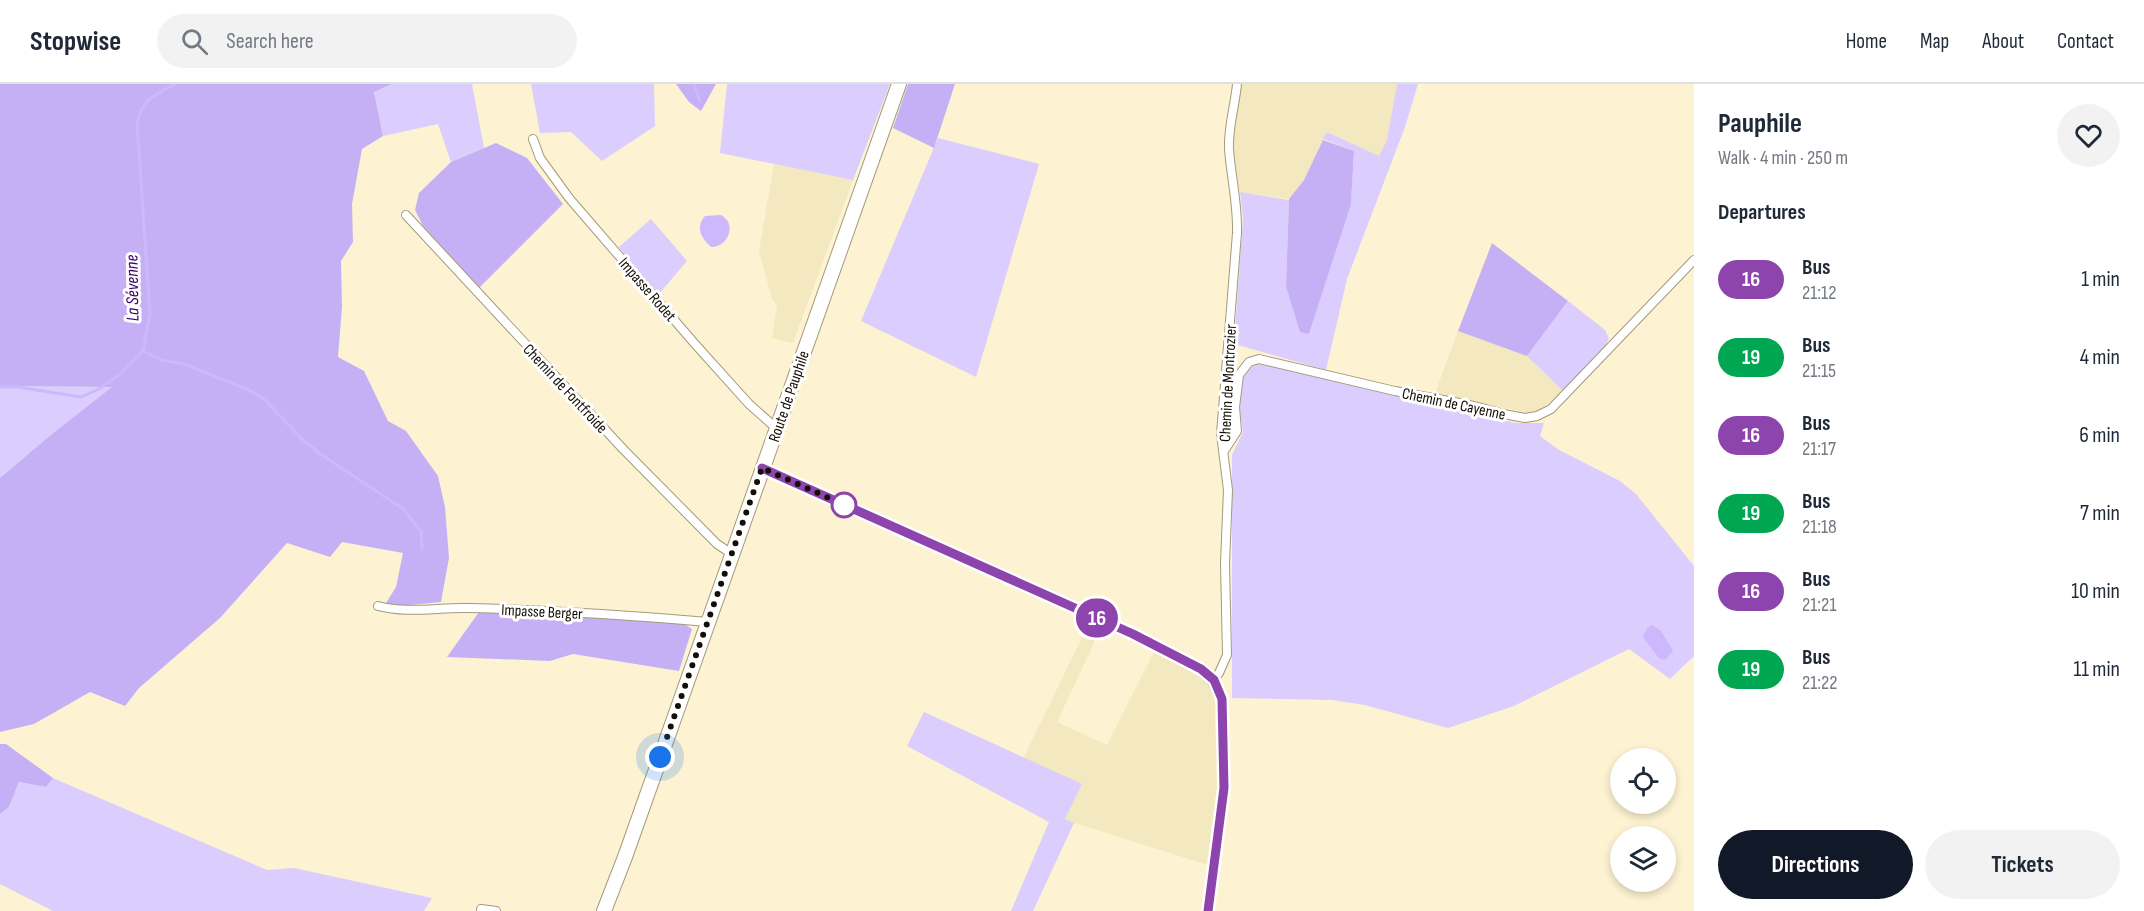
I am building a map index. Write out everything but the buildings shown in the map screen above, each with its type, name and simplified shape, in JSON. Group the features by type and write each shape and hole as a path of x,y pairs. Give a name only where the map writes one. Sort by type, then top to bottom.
{"main road":[{"name":"Route de Pauphile","path":"604,911 899,84"}],"street":[{"name":"Chemin de Montrozier","path":"1214,680 1227,656 1225,563 1228,490 1221,434 1237,218 1229,150 1237,84"},
{"name":"Impasse Rodet","path":"533,139 540,158 569,198 748,404 776,428"},
{"name":"Chemin de Fontfroide","path":"406,215 623,449 717,544 732,554"},
{"name":"Chemin de Cayenne","path":"1224,452 1237,431 1235,407 1239,375 1249,362 1259,359 1509,415 1525,418 1537,416 1551,409 1694,260"},
{"path":"762,468 1133,634 1201,669 1214,680 1222,699 1224,788 1208,911"},
{"name":"Impasse Berger","path":"378,606 391,610 443,607 509,609 708,622"},
{"path":"481,909 496,911"}],"shaded area":[{"path":"0,84 392,84 374,92 383,136 362,149 352,204 353,242 341,261 342,307 338,357 364,371 388,421 406,431 438,476 445,507 449,558 441,602 399,606 386,603 396,587 403,553 342,542 330,557 287,543 220,618 139,688 125,706 90,692 34,724 0,732 0,478 112,387 0,386"},
{"path":"392,84 472,84 484,148 451,162 438,124 383,136 374,92"},
{"path":"531,84 654,84 655,126 602,161 571,132 540,133"},
{"path":"676,84 716,84 701,111 689,102"},
{"path":"727,84 890,84 853,180 720,153"},
{"path":"908,84 955,84 934,148 893,128"},
{"path":"1242,84 1397,84 1387,140 1379,156 1327,132 1304,180 1289,199 1240,192 1233,150 1233,134"},
{"path":"1397,84 1418,84 1405,127 1347,279 1326,370 1234,344 1243,220 1240,192 1289,200 1286,286 1309,334 1351,203 1354,151 1323,139 1327,132 1379,156 1387,140"},
{"path":"938,138 1039,164 976,377 861,321"},
{"path":"1323,140 1354,151 1351,204 1309,334 1300,332 1286,286 1289,199 1304,180"},
{"path":"496,143 527,158 563,204 479,288 423,226 415,210 419,193 451,162"},
{"path":"774,164 853,180 793,343 772,338 777,305 772,299 759,251"},
{"path":"721,215 729,223 729,234 722,243 711,247 700,232 700,224 705,216"},
{"path":"651,219 687,261 658,295 619,247"},
{"path":"1492,243 1568,301 1527,356 1458,331"},
{"path":"1568,301 1605,330 1609,338 1606,345 1563,391 1527,356"},
{"path":"1458,331 1527,356 1563,391 1541,409 1529,413 1435,393"},
{"path":"1258,364 1271,365 1516,423 1544,423 1540,436 1559,450 1620,481 1636,494 1694,566 1694,656 1670,679 1629,649 1514,706 1448,728 1365,705 1332,700 1232,698 1232,455 1243,432 1239,404 1242,379 1250,368"},
{"path":"0,386 113,387 0,478"},
{"path":"479,612 650,621 686,625 692,629 679,671 573,654 550,661 447,657"},
{"path":"1089,623 1101,628 1057,722 1107,745 1154,652 1193,671 1204,679 1212,690 1216,707 1219,777 1208,865 1065,820 1024,757"},
{"path":"1652,625 1661,631 1673,651 1665,660 1659,658 1643,637 1647,628"},
{"path":"924,712 1082,784 1065,819 1074,823 1033,911 1011,911 1049,822 907,746"},
{"path":"0,744 6,744 53,778 46,787 19,782 9,807 0,814"},
{"path":"53,778 267,870 294,868 432,898 424,911 53,911 0,884 0,814 9,807 19,782 46,787"}],"waterway":[{"name":"La Sévenne","path":"0,387 18,387 81,397 99,389 120,374 143,351 150,314 137,123 146,103 175,84"},
{"path":"694,84 700,101"},
{"path":"143,351 162,360 184,364 249,390 264,399 301,438 319,453 402,508 421,531 422,548"}],"bus line":[{"name":"16","path":"762,468 1133,634 1201,669 1214,680 1222,699 1224,788 1208,911"}],"route":[{"path":"660,757 762,468 847,506 844,505"}]}
